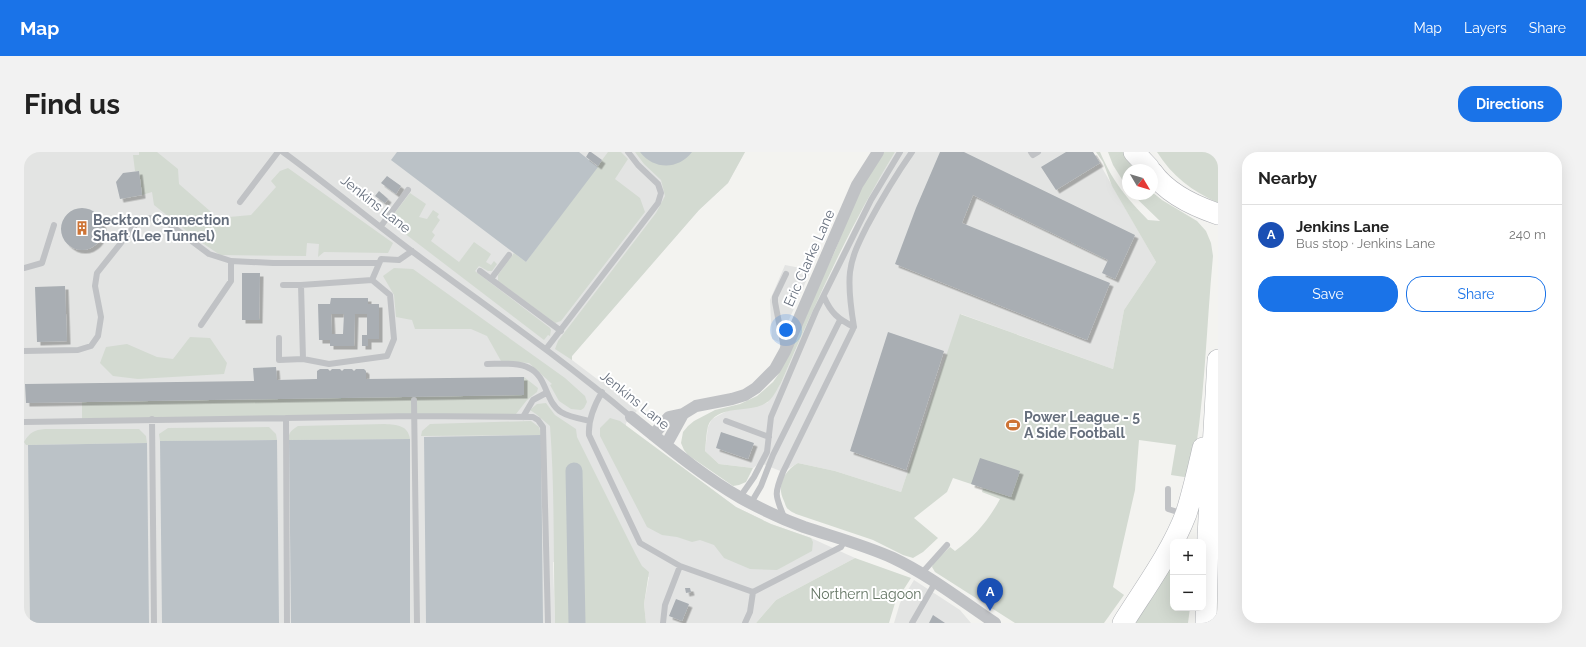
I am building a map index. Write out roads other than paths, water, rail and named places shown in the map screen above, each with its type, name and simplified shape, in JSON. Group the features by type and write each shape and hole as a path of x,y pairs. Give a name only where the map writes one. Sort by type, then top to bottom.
{"highway":[{"path":"1134,152 1147,164"},
{"path":"1158,177 1166,187 1180,197 1214,215"},
{"path":"1206,623 1208,536 1218,360"},
{"path":"1123,623 1165,556 1185,514 1193,491 1208,428 1214,415"},
{"path":"1210,623 1218,572"}],"street":[{"name":"Eric Clarke Lane","path":"653,435 669,417 683,414 696,406 745,395 756,388 775,368 785,350 857,185 878,152"},
{"path":"666,445 679,424 683,414"},
{"name":"Jenkins Lane","path":"631,417 699,471 746,500 803,527 845,540 894,559 921,574 995,623"}],"lane":[{"path":"240,202 278,152"},
{"name":"Jenkins Lane","path":"283,152 293,155 412,251 602,392 631,417"},
{"path":"546,350 658,203 661,192 658,184 638,165 628,152"},
{"path":"746,500 754,478 767,452 771,417 816,311 871,200 900,152"},
{"path":"784,519 776,497 776,489 854,327 850,303 850,272 853,257 887,188 912,152"},
{"path":"1031,152 1033,155 1038,152"},
{"path":"381,226 408,190"},
{"path":"24,351 78,350 91,346 98,336 101,317 95,286 97,273 140,219 155,218 169,224 209,254 231,261 273,263 379,263"},
{"path":"24,268 42,263 54,224"},
{"path":"372,280 381,259 399,260 412,251"},
{"path":"491,279 509,255"},
{"path":"200,325 231,281 231,261"},
{"path":"480,271 561,331"},
{"path":"785,350 774,302 786,274"},
{"path":"279,338 279,360 303,359 329,364 387,356 394,339 390,295 372,280 283,285"},
{"path":"301,285 303,359"},
{"path":"824,297 827,304 840,320 854,327"},
{"path":"746,500 761,486 773,455 840,320"},
{"path":"487,364 530,368 538,375 546,393 561,412 590,421"},
{"path":"602,392 596,402 590,421 589,432 593,444 640,543 680,566 753,592 841,547 845,540"},
{"path":"523,417 533,400 546,393"},
{"path":"414,400 417,623"},
{"path":"24,422 414,416 533,418 538,420 543,427 548,623"},
{"path":"286,418 287,623"},
{"path":"152,419 154,623"},
{"path":"726,421 768,437"},
{"path":"1168,489 1168,509 1185,514"},
{"path":"921,574 947,545"},
{"path":"663,623 665,604 680,566"},
{"path":"912,623 935,583"},
{"path":"745,623 750,612 753,592"}],"waterway":[{"path":"574,471 577,623"}],"place":[{"name":"Beckton Connection Shaft (Lee Tunnel)","path":"82,228"},
{"name":"Power League - 5 A Side Football","path":"1013,425"},
{"name":"Jenkins Lane","path":"990,611"}],"park label":[{"name":"Northern Lagoon","path":"866,594"}]}
